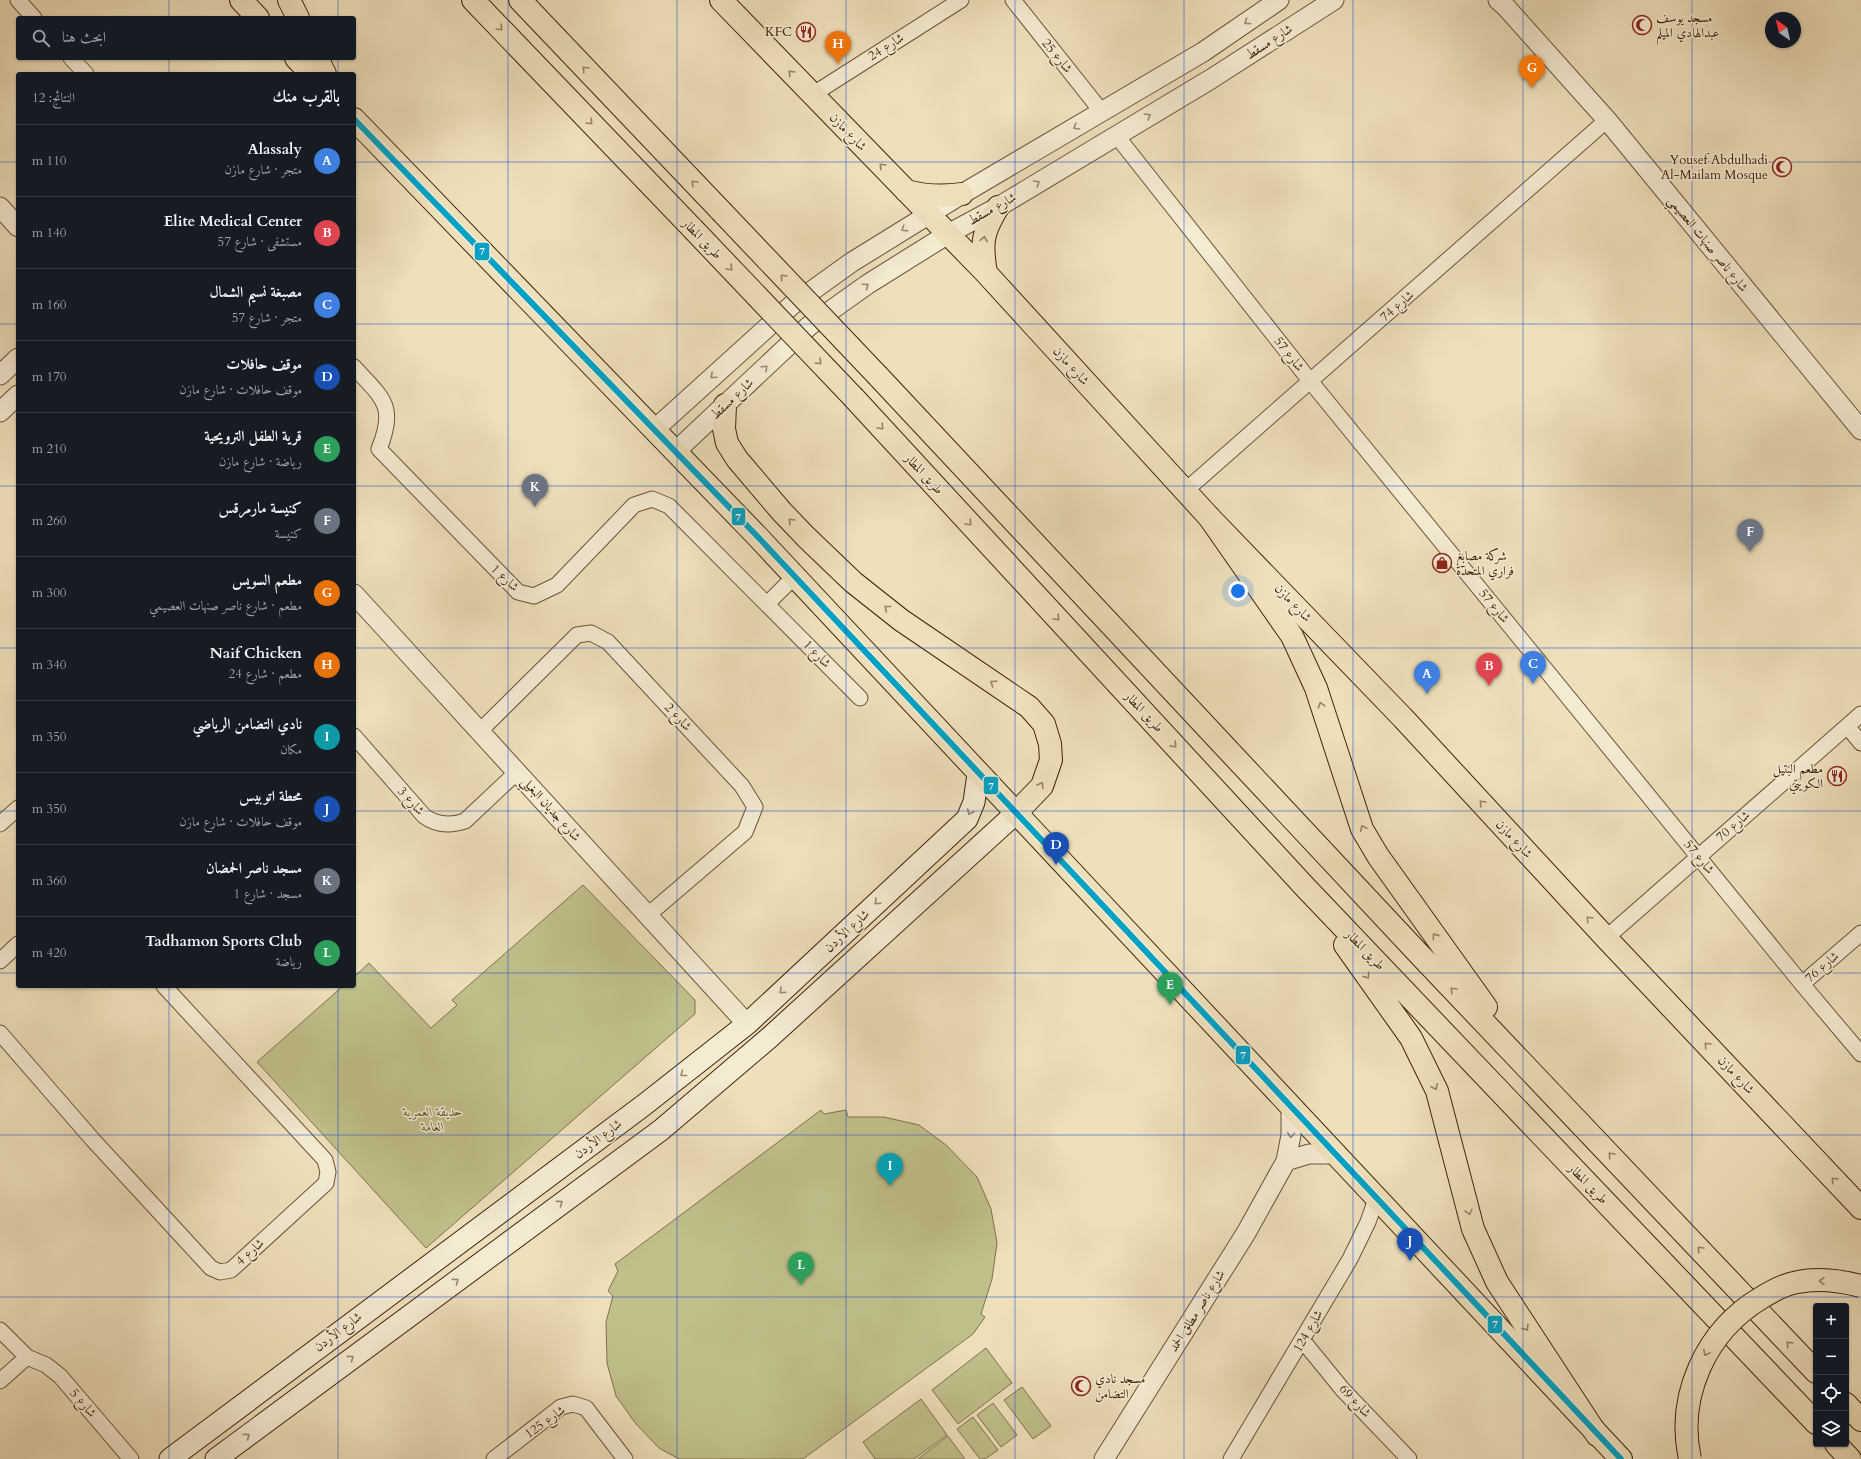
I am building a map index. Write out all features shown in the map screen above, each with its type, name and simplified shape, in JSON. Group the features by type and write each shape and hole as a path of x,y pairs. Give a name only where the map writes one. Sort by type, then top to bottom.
{"main road":[{"path":"241,0 256,16"},
{"path":"289,0 297,16"},
{"name":"طريق المطار","path":"473,0 854,398 1305,887 1813,1420"},
{"path":"520,0 878,376 1414,949 1813,1369"},
{"name":"شارع مازن","path":"721,0 986,273 1209,517 1398,713 1606,938 1861,1208"},
{"path":"298,60 309,72"},
{"path":"319,60 324,72"},
{"path":"356,121 482,253 655,429 675,452 798,580 1015,814 1621,1459"},
{"path":"906,191 924,196 962,194"},
{"path":"986,273 982,250 986,227 998,207"},
{"path":"216,1459 661,1130 769,1038 859,958 1015,814 1042,786 1051,760 1050,744 1044,724 1029,707 902,620 853,582 806,537 767,495 738,460 727,443 724,429 726,405"},
{"path":"1209,517 1292,636 1316,688 1362,829 1378,856 1530,1070"},
{"name":"شارع الأردن","path":"170,1459 644,1105 747,1024 967,819 974,802 978,774"},
{"path":"1305,887 1411,1038 1437,1091 1473,1229 1497,1282 1597,1435"},
{"path":"838,939 850,941 855,946 859,958"},
{"path":"644,1105 643,1114 646,1122 661,1130"},
{"path":"1690,1459 1686,1421 1690,1394 1698,1368 1708,1350 1728,1323 1749,1305 1766,1295 1797,1282 1842,1281 1861,1286"},
{"path":"379,1302 387,1300 398,1306 401,1315 398,1323"},
{"path":"1849,1407 1861,1420"},
{"path":"1839,1447 1850,1459"}],"street":[{"path":"18,0 32,16"},
{"name":"شارع 24","path":"812,95 961,0"},
{"name":"شارع 25","path":"1013,0 1102,112"},
{"path":"655,429 792,305 852,262 962,194 1203,52 1279,0"},
{"name":"شارع مسقط","path":"675,452 809,326 868,284 948,234 998,207 1211,79 1334,0"},
{"name":"شارع ناصر صنهات العصيمي","path":"1502,2 1607,120 1861,430"},
{"path":"1203,52 1201,59 1202,67 1211,79"},
{"path":"73,60 84,72"},
{"path":"1166,74 1174,74 1180,80 1183,87 1178,98"},
{"name":"شارع 74","path":"1185,491 1311,382 1607,120"},
{"name":"شارع 57","path":"1116,135 1311,382 1802,984 1861,1054"},
{"path":"0,207 16,225"},
{"path":"0,375 16,360"},
{"name":"شارع 1","path":"356,369 383,400 387,413 387,430 379,449 518,592 534,596 557,585 634,505 652,499 669,506 860,698"},
{"path":"771,608 798,580"},
{"name":"شارع جديان البغيلي","path":"356,596 747,1024"},
{"name":"شارع 2","path":"480,731 577,635 591,633 608,642 742,786 754,808 745,832 648,915"},
{"name":"شارع 70","path":"1606,938 1861,714"},
{"path":"1847,726 1861,743"},
{"name":"شارع 3","path":"356,738 424,816 432,822 454,825 465,821 517,772"},
{"path":"0,824 16,810"},
{"name":"شارع 76","path":"1802,984 1861,933"},
{"path":"0,961 16,946"},
{"name":"شارع 4","path":"0,1033 93,1140 211,1268 220,1272 231,1270 326,1183 328,1172 325,1160 166,988"},
{"name":"شارع ناصر مطلق الحمد","path":"1104,1459 1246,1233 1286,1161 1291,1135 1291,1108"},
{"path":"1286,1161 1309,1154 1334,1154"},
{"name":"شارع 124","path":"1231,1459 1303,1341 1350,1259 1368,1222 1376,1199"},
{"name":"شارع 5","path":"0,1330 27,1357 46,1364 60,1376 131,1459"},
{"name":"شارع 69","path":"1303,1341 1343,1390 1409,1459"},
{"path":"0,1381 27,1357"},
{"name":"شارع 125","path":"494,1459 561,1407 573,1404 586,1408 625,1459"}],"green space":[{"name":"حديقة العمرية العامة","path":"583,885 695,1000 695,1014 426,1248 257,1062 341,988 356,988 356,975 369,963 431,1028 457,1005 452,1000"},
{"path":"821,1110 824,1114 846,1110 848,1117 884,1117 919,1125 946,1145 977,1177 991,1209 997,1243 992,1279 981,1314 985,1317 973,1334 803,1459 679,1459 659,1448 636,1424 616,1396 607,1363 606,1322 613,1296 608,1291 618,1271 615,1264"},
{"path":"986,1348 1012,1383 958,1424 932,1390"},
{"path":"1022,1387 1051,1426 1033,1439 1004,1400"},
{"path":"921,1399 947,1435 914,1459 875,1459 863,1442"},
{"path":"993,1403 1017,1435 1001,1447 977,1415"},
{"path":"973,1417 998,1450 985,1459 980,1459 957,1429"},
{"path":"948,1436 965,1459 918,1459"}],"transit line":[{"name":"7","path":"356,121 757,536 1621,1459"}],"place":[{"name":"مسجد يوسف عبدالهادي الميلم","path":"1642,25"},
{"name":"KFC","path":"806,32"},
{"name":"Naif Chicken","path":"838,64"},
{"name":"مطعم السويس","path":"1532,88"},
{"name":"Yousef Abdulhadi Al-Mailam Mosque","path":"1782,167"},
{"name":"مسجد ناصر الحمضان","path":"535,507"},
{"name":"كنيسة مارمرقس","path":"1750,552"},
{"name":"شركة مصابغ فراري المتحدة","path":"1442,563"},
{"name":"مصبغة نسيم الشمال","path":"1533,684"},
{"name":"Elite Medical Center","path":"1489,686"},
{"name":"Alassaly","path":"1427,694"},
{"name":"مطعم البتيل الكويتي","path":"1837,776"},
{"name":"موقف حافلات","path":"1056,865"},
{"name":"قرية الطفل الترويحية","path":"1170,1005"},
{"name":"نادي التضامن الرياضي","path":"890,1186"},
{"name":"محطة اتوبيس","path":"1410,1261"},
{"name":"Tadhamon Sports Club","path":"801,1285"},
{"name":"مسجد نادي التضامن","path":"1081,1386"}]}
